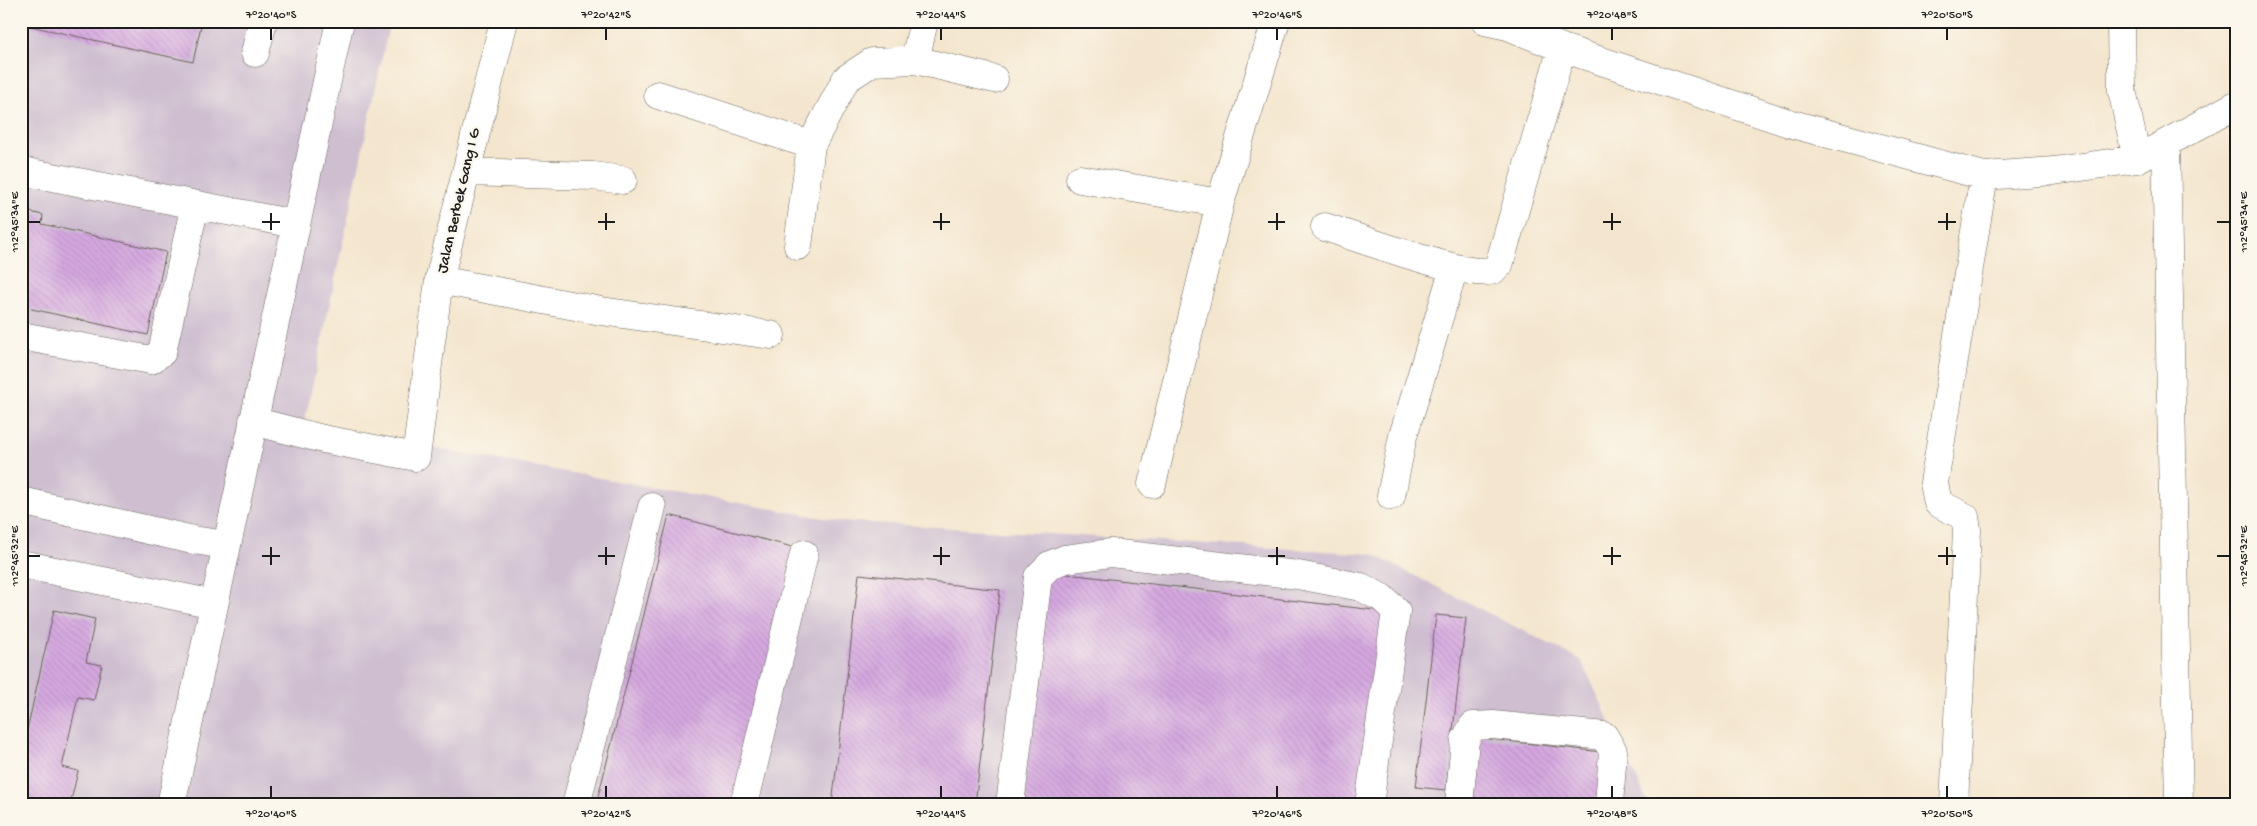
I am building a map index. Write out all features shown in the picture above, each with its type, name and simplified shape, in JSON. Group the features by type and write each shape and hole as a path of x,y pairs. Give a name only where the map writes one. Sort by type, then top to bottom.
{"street":[{"path":"255,53 263,21"},
{"path":"171,805 340,21"},
{"name":"Jalan Berbek Gang I G","path":"504,21 439,280 602,311 771,334"},
{"path":"915,60 924,21"},
{"path":"1152,484 1220,203 1276,21"},
{"path":"2121,21 2122,90 2137,159"},
{"path":"1501,23 1562,48 1792,124 1984,176 2054,171 2137,159 2236,106"},
{"path":"1325,227 1454,268 1483,271 1493,270 1499,265 1562,48"},
{"path":"798,246 811,145 846,79 872,62 915,60 994,79"},
{"path":"658,95 811,145"},
{"path":"2166,145 2179,805"},
{"path":"21,171 295,224"},
{"path":"466,172 593,176 623,180"},
{"path":"1954,805 1967,530 1965,517 1938,503 1934,483 1984,176"},
{"path":"1080,178 1220,203"},
{"path":"21,336 151,360 162,352 195,205"},
{"path":"1391,496 1403,436 1454,268"},
{"path":"253,421 323,439 416,457 439,280"},
{"path":"21,501 193,540 226,545"},
{"path":"576,805 652,507"},
{"path":"1010,805 1038,577 1050,565 1065,559 1111,552 1298,576 1361,588 1382,598 1396,611 1369,805"},
{"path":"744,805 804,554"},
{"path":"21,564 214,604"},
{"path":"1459,805 1465,740 1473,726 1492,725 1604,736 1613,751 1609,805"}],"shaded area":[{"path":"21,21 390,21 304,425 840,521 1372,554 1581,660 1649,805 21,805"}],"building":[{"path":"21,21 202,21 193,62 21,24"},
{"path":"21,210 43,215 42,224 166,252 148,335 23,307 21,313"},
{"path":"669,515 800,549 735,805 596,805"},
{"path":"1050,572 1383,611 1361,805 1023,805"},
{"path":"859,574 1000,590 975,805 832,805"},
{"path":"54,610 95,619 86,662 102,665 94,700 78,697 62,767 78,771 70,805 21,805 21,757"},
{"path":"1436,615 1466,618 1446,790 1416,787"},
{"path":"1473,737 1610,753 1604,805 1465,805"}]}
